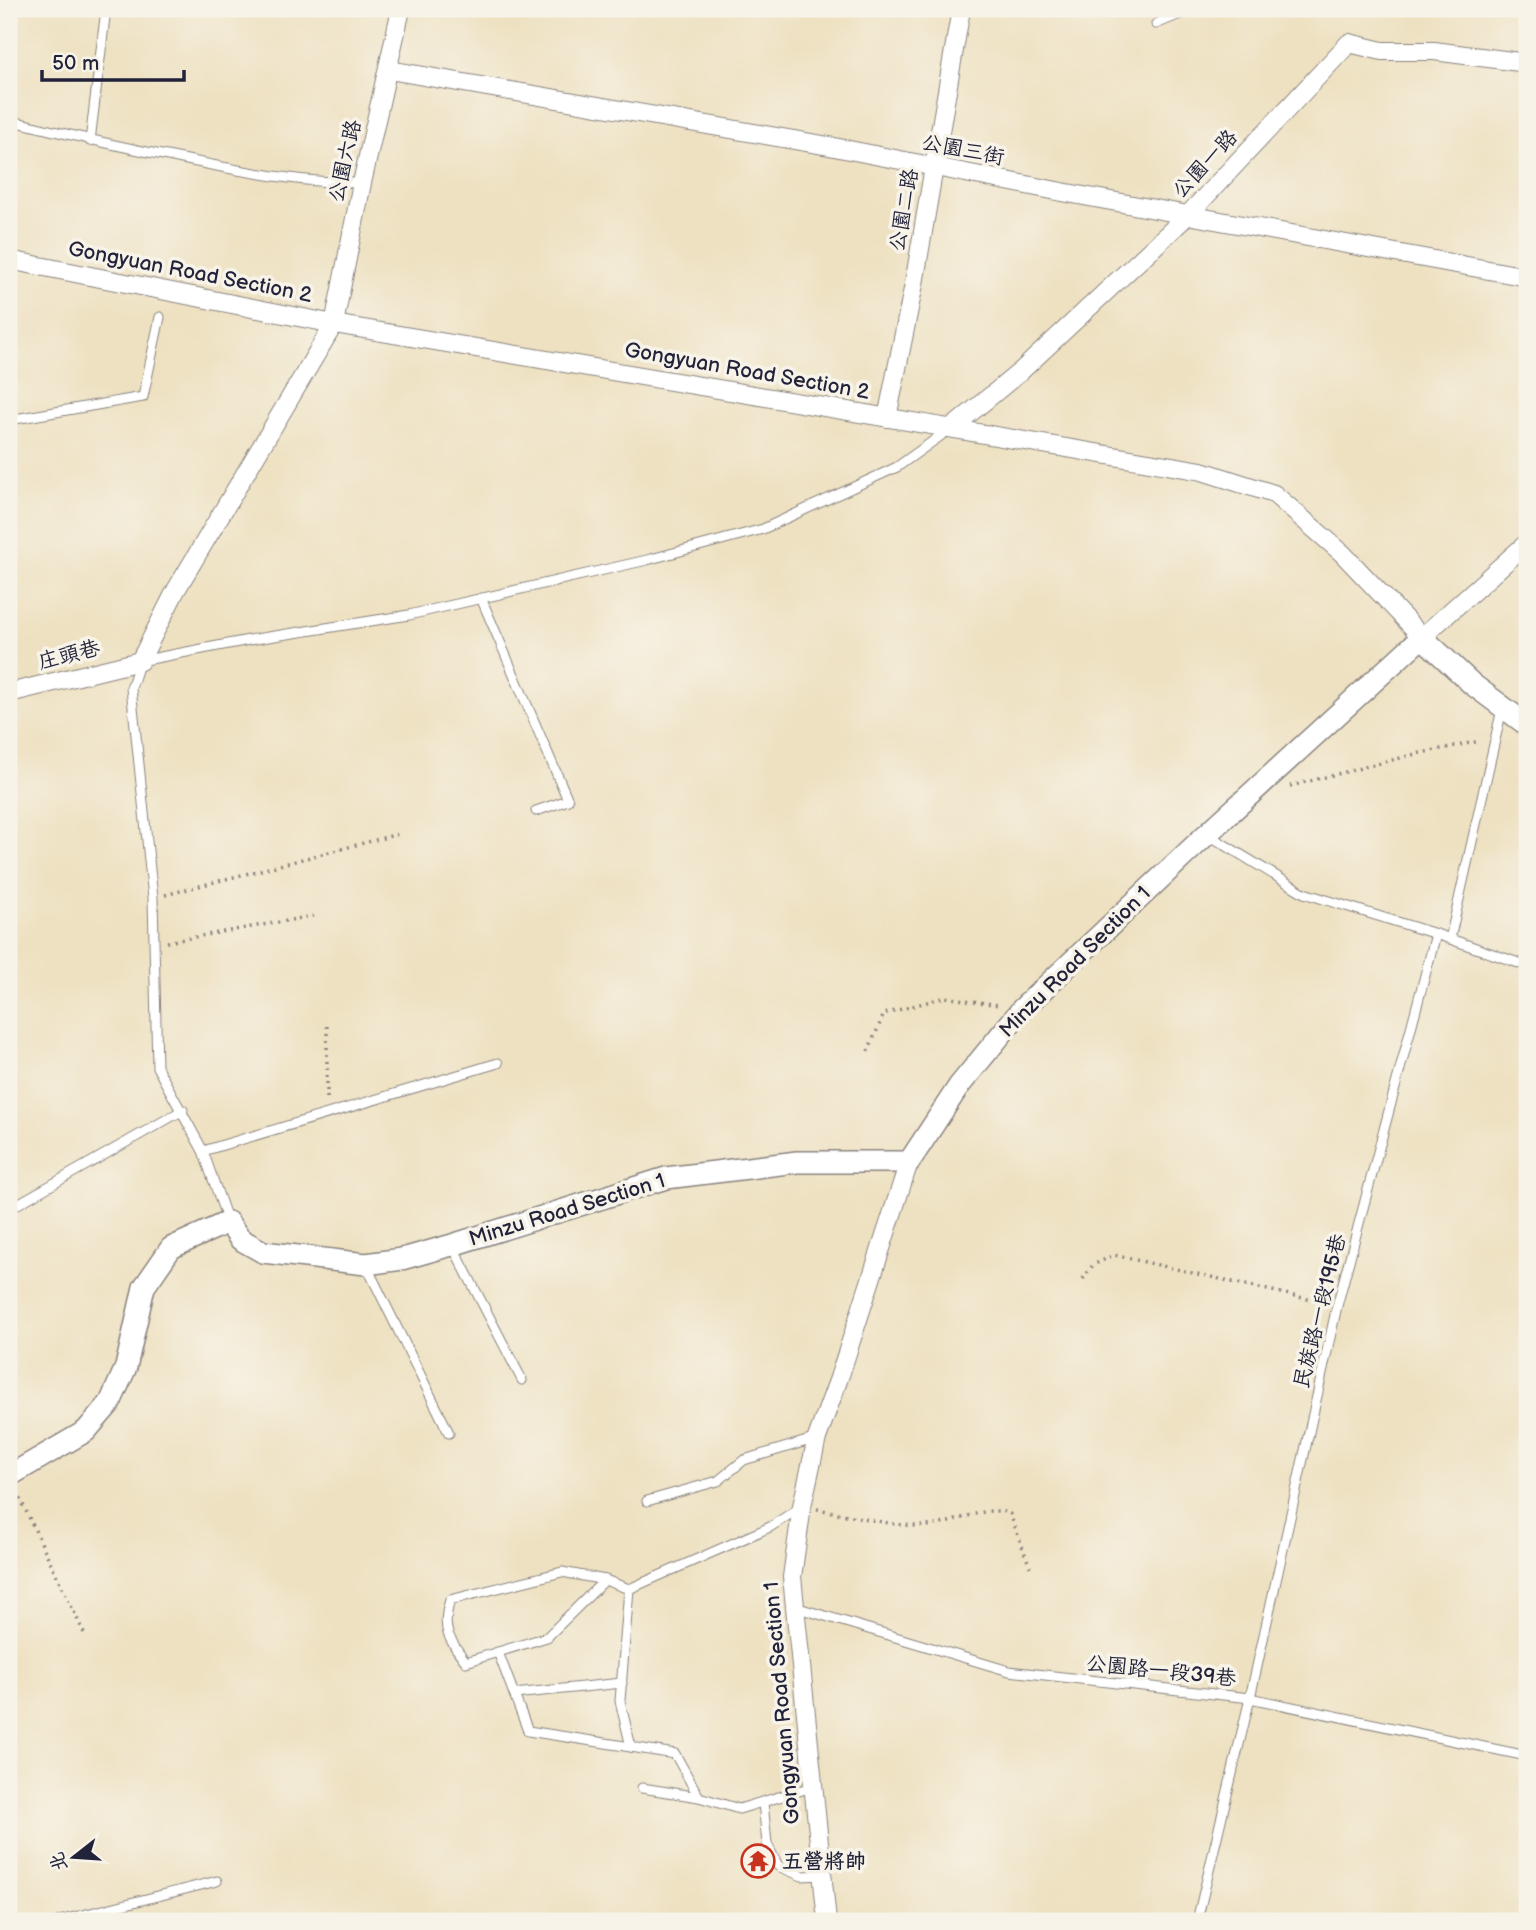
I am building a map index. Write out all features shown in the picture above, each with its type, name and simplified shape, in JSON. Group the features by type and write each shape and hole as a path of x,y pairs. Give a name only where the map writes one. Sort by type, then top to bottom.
{"street":[{"name":"公園六路","path":"140,661 176,590 334,324 401,9"},
{"name":"公園二路","path":"887,418 914,284 961,9"},
{"name":"公園一路","path":"953,428 1021,371 1189,214 1349,43 1382,51 1434,51 1527,63"},
{"name":"公園三街","path":"389,70 816,144 1527,276"},
{"name":"Gongyuan Road Section 2","path":"9,260 334,324 1202,471 1274,495 1342,553 1422,637"},
{"path":"1527,543 1422,637 1472,684 1527,726"},
{"name":"Minzu Road Section 1","path":"228,1222 240,1239 262,1252 366,1264 402,1259 452,1245 666,1178 797,1162 909,1162 958,1086 1022,1009 1207,834 1422,637"},
{"name":"庄頭巷","path":"9,693 140,661"},
{"name":"Gongyuan Road Section 1","path":"827,1921 792,1577 802,1506 817,1438 909,1162"},
{"path":"9,1476 86,1431 110,1402 127,1367 144,1287 171,1248 228,1222"}],"lane":[{"path":"90,141 106,9"},
{"path":"1156,24 1192,9"},
{"path":"9,120 90,141 220,167 320,183 362,183"},
{"path":"9,420 143,397 160,317"},
{"path":"228,1222 203,1151 157,1067 153,898 131,688 140,661 249,640 409,615 647,560 763,529 897,467 953,428"},
{"path":"481,598 568,800 536,811"},
{"path":"1450,939 1503,707"},
{"path":"1207,834 1304,893 1436,934 1527,966"},
{"name":"民族路一段195巷","path":"1197,1921 1250,1698 1337,1306 1436,934"},
{"path":"203,1151 498,1063"},
{"path":"9,1209 183,1111"},
{"path":"452,1245 522,1380"},
{"path":"366,1264 449,1433"},
{"path":"647,1502 718,1481 744,1460 817,1438"},
{"path":"605,1580 547,1637 466,1661 449,1638 444,1619 450,1600 562,1572 605,1580 629,1589 770,1527 802,1506"},
{"path":"629,1589 620,1701 631,1747"},
{"name":"公園路一段39巷","path":"794,1607 1009,1671 1250,1698 1527,1756"},
{"path":"498,1652 528,1731 675,1754 699,1797"},
{"path":"514,1694 622,1683"},
{"path":"642,1788 699,1797 739,1809 812,1787"},
{"path":"763,1802 767,1844 778,1866 802,1875 822,1875"},
{"path":"60,1921 217,1881"}],"path":[{"path":"1287,787 1496,737"},
{"path":"153,898 402,832"},
{"path":"154,944 313,916"},
{"path":"868,1051 884,1014 945,997 1022,1009"},
{"path":"327,1026 327,1114"},
{"path":"1083,1279 1093,1265 1114,1255 1337,1306"},
{"path":"9,1476 85,1635"},
{"path":"802,1506 909,1525 935,1526 998,1509 1010,1514 1030,1567"}],"place":[{"name":"五營將帥","path":"758,1861"}]}
